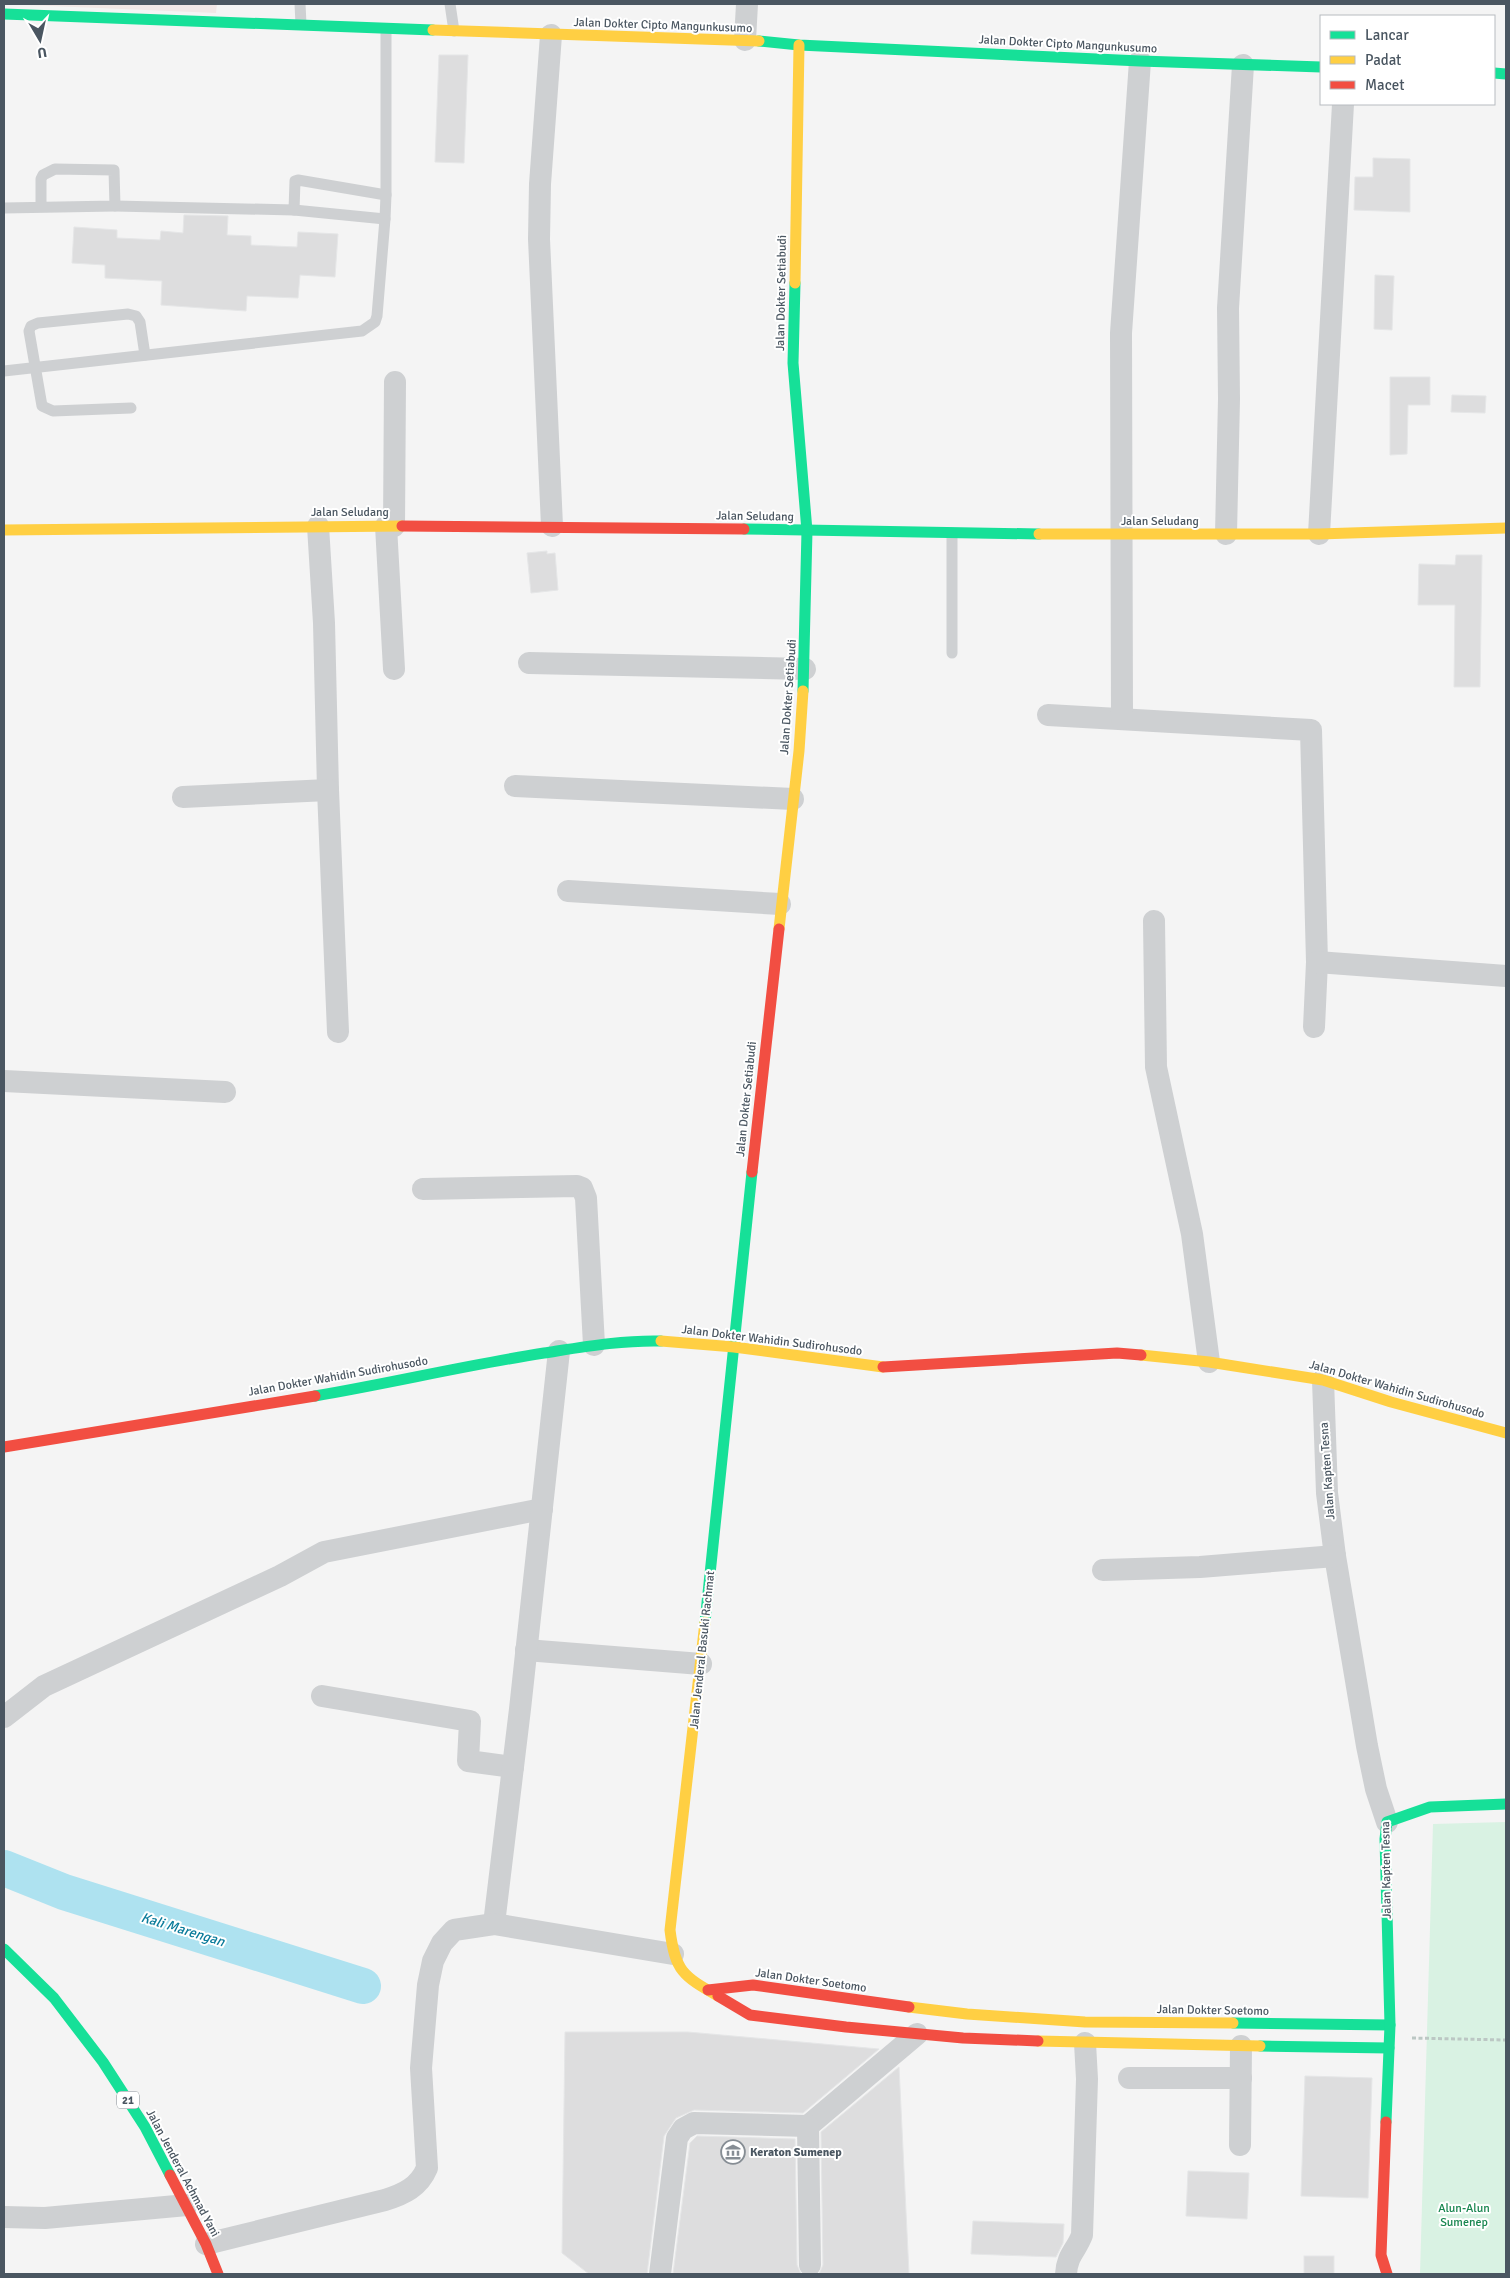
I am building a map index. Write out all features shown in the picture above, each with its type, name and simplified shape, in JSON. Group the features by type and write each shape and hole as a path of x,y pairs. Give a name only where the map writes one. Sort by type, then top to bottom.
{"main road":[{"name":"Jalan Dokter Cipto Mangunkusumo","path":"4,14 551,35 745,40 799,45 1140,61 1320,67"},
{"name":"Jalan Dokter Setiabudi","path":"734,1347 780,904 793,798 805,668 807,531 793,364 799,45"},
{"name":"Jalan Seludang","path":"4,530 318,526 552,526 1121,535 1319,534 1506,528"},
{"name":"Jalan Dokter Wahidin Sudirohusodo","path":"4,1447 364,1388 482,1363 594,1345 646,1341 687,1342 734,1347 891,1368 1117,1353 1208,1362 1323,1380 1391,1402 1506,1433"},
{"name":"Jalan Jenderal Basuki Rachmat","path":"708,1990 692,1981 682,1970 673,1954 670,1930 701,1664 734,1347"},
{"path":"1388,1822 1430,1807 1506,1804"},
{"name":"Jalan Kapten Tesna","path":"1387,2274 1382,2256 1390,2025 1385,1839 1388,1822"},
{"name":"Jalan Jenderal Achmad Yani","path":"4,1949 54,1998 103,2062 145,2127 187,2205 218,2274"},
{"name":"Jalan Dokter Soetomo","path":"708,1990 753,1984 848,2000 918,2021 963,2038 1085,2032 1242,2035 1389,2043"},
{"name":"Jalan Dokter Soetomo","path":"708,1990 750,2015 918,2021 967,2014 1085,2032 1242,2035 1390,2025"}],"street":[{"path":"745,40 747,4"},
{"path":"551,35 540,184 539,239 552,526"},
{"path":"1122,719 1121,333 1140,61"},
{"path":"1226,534 1229,399 1228,308 1243,65"},
{"path":"1319,534 1344,105"},
{"path":"394,382 390,526 394,669"},
{"path":"318,526 324,623 328,790 338,1032"},
{"path":"529,663 805,668"},
{"path":"1048,715 1311,730 1317,962 1314,1027"},
{"path":"515,786 793,798"},
{"path":"183,796 328,790"},
{"path":"568,891 780,904"},
{"path":"1154,921 1156,1067 1192,1234 1208,1362"},
{"path":"1317,962 1506,976"},
{"path":"4,1081 225,1092"},
{"path":"423,1189 577,1186 582,1188 586,1198 594,1345"},
{"path":"494,1924 559,1352"},
{"name":"Jalan Kapten Tesna","path":"1323,1380 1326,1493 1335,1556 1367,1746 1376,1789 1388,1822"},
{"path":"4,1717 44,1686 280,1576 324,1552 542,1509"},
{"path":"1103,1570 1200,1567 1335,1556"},
{"path":"526,1650 701,1664"},
{"path":"322,1696 470,1721 468,1761 513,1767"},
{"path":"206,2244 385,2200 403,2194 416,2185 423,2177 427,2168 421,2068 428,1986 433,1961 442,1943 454,1930 494,1924 673,1954"},
{"path":"660,2274 677,2138 682,2129 694,2123 808,2126 918,2021"},
{"path":"1066,2274 1070,2254 1078,2246 1082,2234 1087,2079 1085,2032"},
{"path":"1240,2145 1242,2035"},
{"path":"1129,2078 1241,2078"},
{"path":"808,2126 810,2265"},
{"path":"4,2217 45,2218 187,2205"}],"lane":[{"path":"300,4 301,24"},
{"path":"450,4 454,31"},
{"path":"4,371 362,331 370,327 377,316 385,219 384,51 386,29"},
{"path":"41,207 41,179 43,175 55,169 114,170 115,206"},
{"path":"294,210 295,181 298,180 386,195"},
{"path":"4,208 115,206 294,210 385,219"},
{"path":"131,408 48,410 42,406 29,331 31,326 38,323 128,314 136,316 140,322 145,355"},
{"path":"952,533 952,653"}],"path":[{"path":"1389,2043 1506,2040"}],"shaded area":[{"path":"4,4 217,4 216,13"}],"green space":[{"name":"Alun-Alun Sumenep","path":"1506,1822 1506,2274 1420,2274 1433,1824"}],"building":[{"path":"439,55 468,55 464,163 435,162"},
{"path":"1373,158 1410,159 1410,212 1354,210 1355,177 1373,177"},
{"path":"184,215 228,216 227,235 251,236 251,245 297,247 298,232 338,234 335,277 300,275 298,298 247,296 246,311 161,305 162,281 105,278 105,265 72,263 74,227 117,230 117,238 160,240 161,231 183,233"},
{"path":"1375,275 1394,276 1392,330 1374,329"},
{"path":"1390,377 1430,377 1430,405 1408,405 1407,454 1390,455"},
{"path":"1452,395 1486,396 1485,413 1451,412"},
{"path":"547,551 547,554 555,553 558,590 531,593 527,553"},
{"path":"1456,555 1482,555 1480,687 1454,687 1455,605 1418,605 1419,564 1455,565"},
{"path":"565,2032 688,2032 879,2049 803,2113 694,2110 676,2118 664,2136 647,2274 589,2274 562,2253"},
{"path":"899,2067 909,2274 819,2274 823,2265 821,2132"},
{"path":"1305,2076 1372,2078 1368,2198 1301,2196"},
{"path":"697,2136 795,2139 797,2265 801,2274 673,2274 690,2143"},
{"path":"1188,2171 1249,2173 1247,2219 1186,2216"},
{"path":"973,2221 1064,2224 1063,2243 1056,2257 971,2254"},
{"path":"1304,2256 1334,2256 1334,2274 1304,2274"}],"waterway":[{"name":"Kali Marengan","path":"4,1868 64,1892 363,1986"}],"traffic: fast":[{"path":"4,14 433,30"},
{"path":"759,41 799,45 1140,61 1320,67"},
{"path":"1495,73 1506,74"},
{"path":"795,283 793,363 807,531 803,691"},
{"path":"744,529 1039,534"},
{"path":"705,1622 752,1172"},
{"path":"315,1396 486,1363 588,1346 661,1341"},
{"path":"1386,2122 1390,2025 1385,1839 1387,1822 1430,1807 1506,1804"},
{"path":"4,1949 54,1998 103,2062 145,2127 170,2175"},
{"path":"1233,2023 1390,2025"},
{"path":"1260,2046 1389,2048"}],"traffic: slow":[{"path":"433,30 759,41"},
{"path":"795,283 799,45"},
{"path":"4,530 402,526"},
{"path":"1039,534 1319,534 1506,528"},
{"path":"779,929 799,751 803,691"},
{"path":"661,1341 734,1347 883,1367"},
{"path":"1141,1355 1209,1362 1323,1380 1391,1402 1506,1433"},
{"path":"705,1622 670,1930 675,1955 683,1971 696,1983 718,1996"},
{"path":"909,2007 967,2014 1085,2022 1233,2023"},
{"path":"1038,2041 1260,2046"}],"traffic: jam":[{"path":"402,526 744,529"},
{"path":"752,1172 779,929"},
{"path":"883,1367 1117,1353 1141,1355"},
{"path":"4,1447 315,1396"},
{"path":"708,1990 753,1985 909,2007"},
{"path":"718,1996 750,2015 846,2027 963,2038 1038,2041"},
{"path":"1386,2122 1381,2255 1387,2274"},
{"path":"170,2175 206,2244 218,2274"}],"place":[{"name":"Keraton Sumenep","path":"733,2152"}]}
